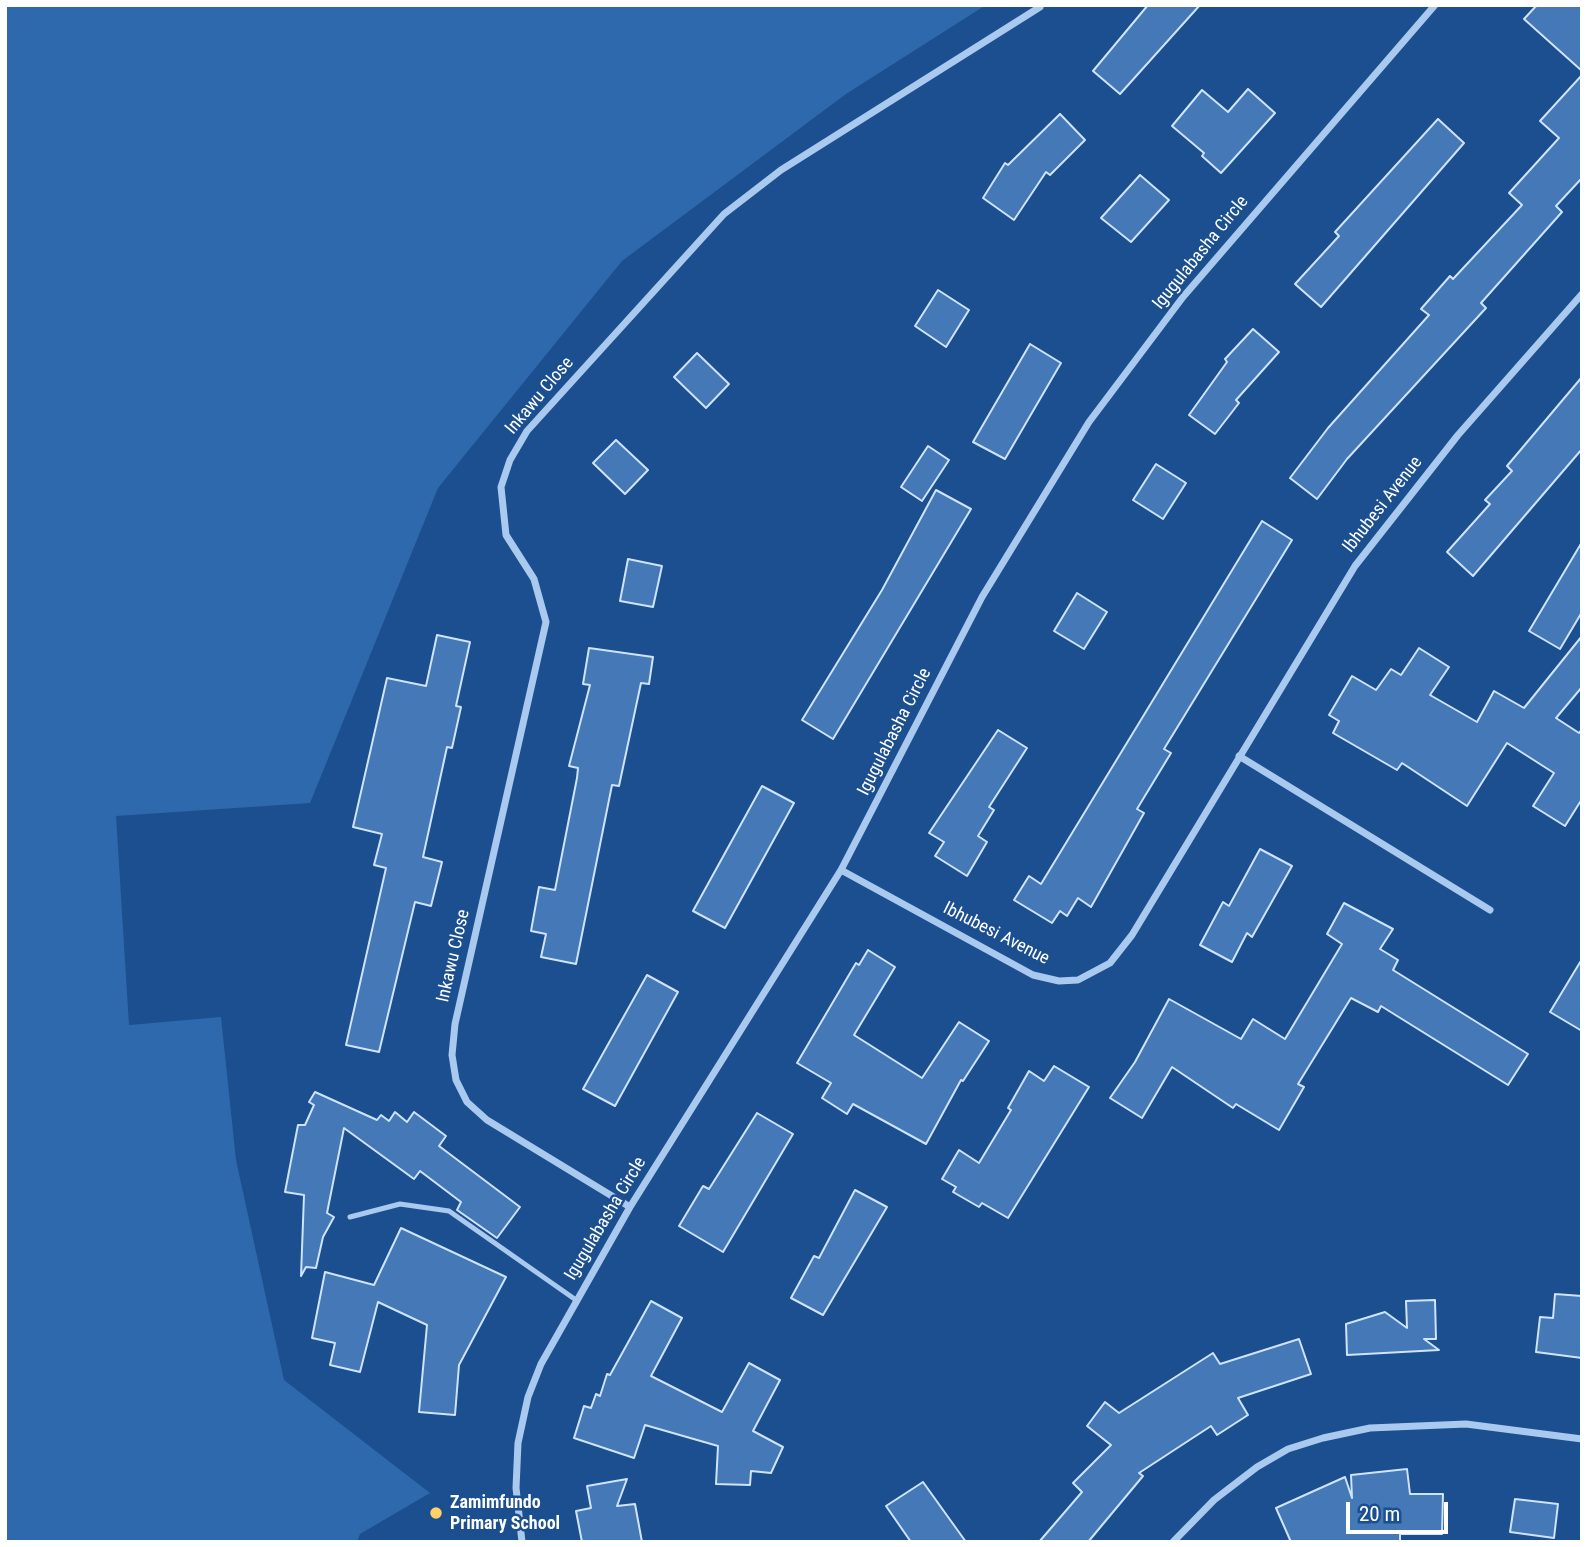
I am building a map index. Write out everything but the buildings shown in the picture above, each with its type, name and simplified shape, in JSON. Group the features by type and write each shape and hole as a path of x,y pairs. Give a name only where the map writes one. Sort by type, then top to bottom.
{"street":[{"name":"Igugulabasha Circle","path":"522,1542 516,1488 517,1454 528,1396 541,1364 630,1207 841,870 982,597 1089,422 1183,297 1435,5"},
{"name":"Inkawu Close","path":"630,1207 487,1120 467,1102 456,1080 452,1055 455,1024 546,622 534,579 506,535 501,487 510,460 527,431 724,214 781,170 1040,7"},
{"name":"Ibhubesi Avenue","path":"841,870 1033,975 1059,981 1078,980 1110,963 1132,935 1355,566 1458,435 1582,294"},
{"path":"1238,756 1490,910"},
{"path":"1173,1542 1214,1500 1257,1467 1288,1449 1323,1438 1370,1428 1466,1424 1582,1439"}],"lane":[{"path":"350,1217 400,1204 449,1212 576,1300"}],"shaded area":[{"path":"5,5 986,5 846,94 622,261 438,488 310,803 116,816 129,1025 221,1017 236,1160 284,1380 430,1493 360,1534 357,1542 5,1542"}],"place":[{"name":"Zamimfundo Primary School","path":"436,1513"}]}
